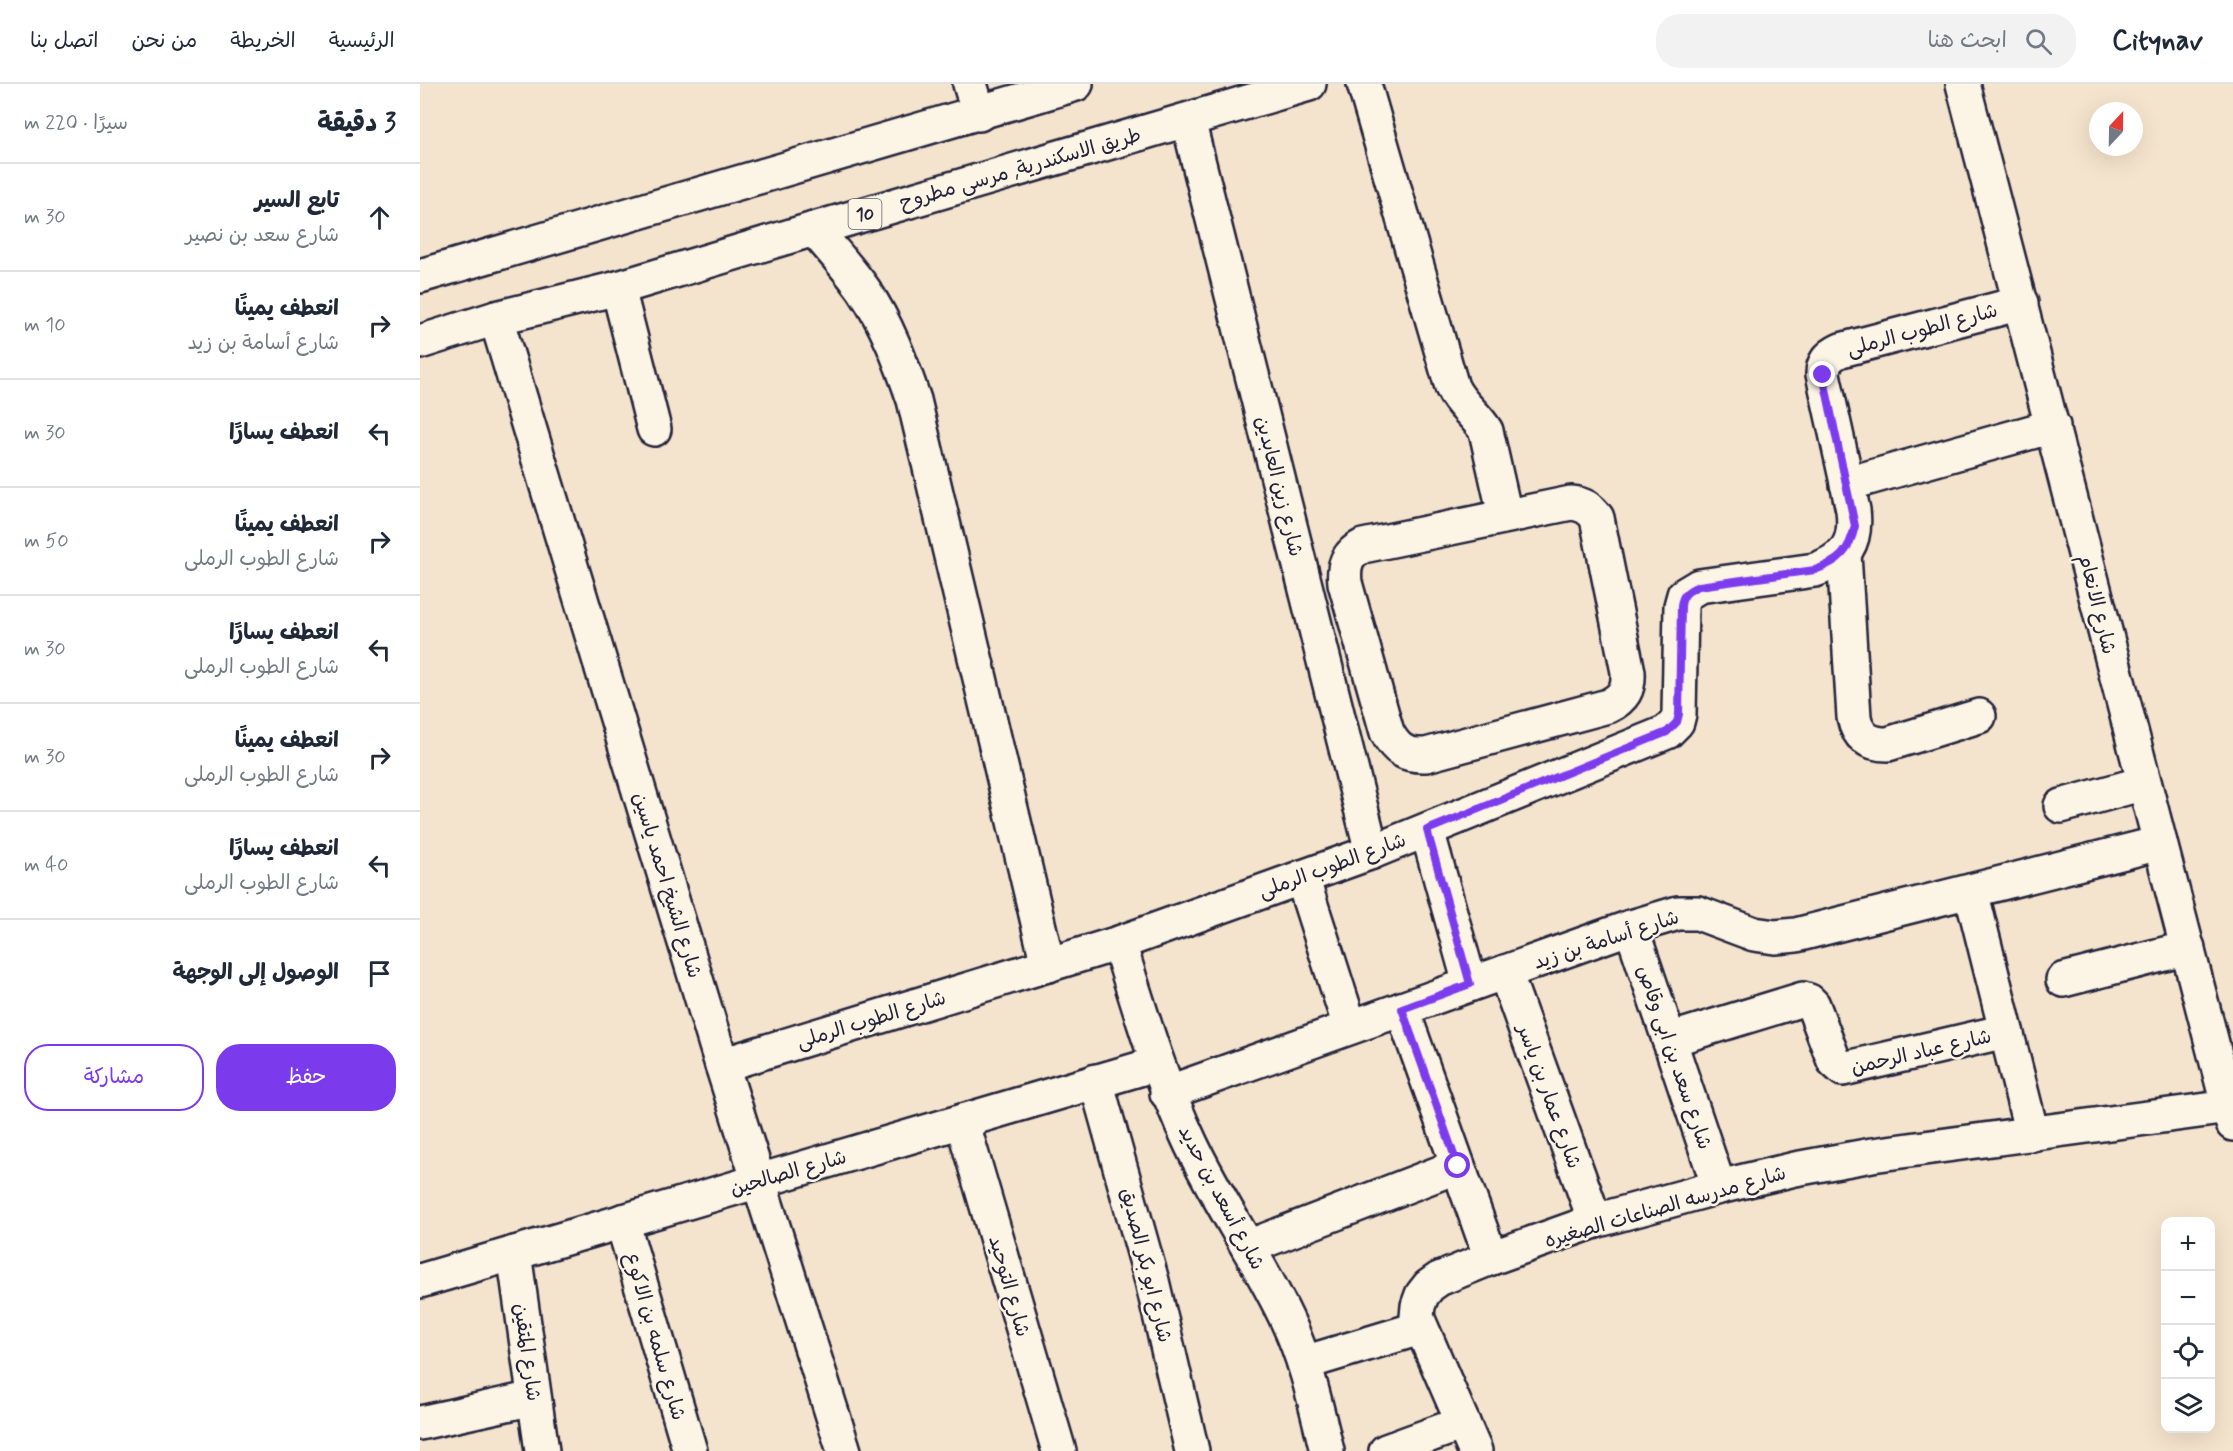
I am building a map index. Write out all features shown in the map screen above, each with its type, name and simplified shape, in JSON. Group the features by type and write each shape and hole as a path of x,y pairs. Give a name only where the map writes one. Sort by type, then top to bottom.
{"street":[{"path":"420,276 975,99 1076,84"},
{"name":"طريق الاسكندرية, مرسى مطروح","path":"420,342 496,318 618,288 1309,84"},
{"path":"1365,84 1452,387 1456,397 1480,421 1486,431 1504,515"},
{"name":"شارع الانعام","path":"1964,84 1985,174 2021,303 2231,1115"},
{"name":"شارع زين العابدين","path":"1188,120 1372,852"},
{"path":"813,229 864,291 884,325 901,362 914,400 1048,965"},
{"path":"618,288 654,429"},
{"name":"شارع الطوب الرملى","path":"722,1065 1119,943 1372,852 1667,732 1679,714 1681,606 1684,595 1699,586 1815,570 1830,565 1844,554 1851,542 1855,526 1823,375 1825,362 1841,350 2021,303"},
{"name":"شارع الشيخ احمد ياسين","path":"496,318 722,1065 844,1451"},
{"path":"1847,484 2053,426"},
{"path":"1571,503 1582,504 1591,509 1597,518 1628,672 1629,683 1625,693 1618,701 1608,706 1426,755 1413,756 1401,752 1392,743 1387,732 1345,583 1346,560 1353,551 1363,546 1504,515 1571,503"},
{"path":"1844,554 1854,717 1856,729 1864,739 1875,744 1888,744 1979,716"},
{"path":"2061,806 2144,783"},
{"path":"1427,830 1470,984"},
{"name":"شارع أسامة بن زيد","path":"1162,1078 1350,1027 1631,927 1678,913 1698,913 1754,934 1775,937 1796,935 2160,843"},
{"path":"1302,877 1350,1027"},
{"path":"1971,891 2032,1134"},
{"name":"شارع سعد بن ابى وقاص","path":"1631,927 1719,1187"},
{"name":"شارع أسعد بن حديد","path":"1119,943 1162,1078 1191,1146 1288,1322 1304,1363 1328,1451"},
{"path":"2063,980 2188,948"},
{"name":"شارع عمار بن ياسر","path":"1505,972 1595,1221"},
{"name":"شارع عباد الرحمن","path":"1669,1040 1803,999 1813,1005 1834,1061 1843,1069 2006,1031"},
{"path":"1402,1009 1491,1258"},
{"name":"شارع الصالحين","path":"420,1281 1096,1081 1162,1078"},
{"name":"شارع ابو بكر الصديق","path":"1096,1081 1152,1281 1192,1451"},
{"name":"شارع مدرسه الصناعات الصغيره","path":"1469,1437 1417,1317 1422,1295 1439,1279 1595,1221 1795,1169 1950,1143 2231,1115"},
{"name":"شارع التوحيد","path":"962,1121 1059,1451"},
{"path":"1248,1247 1458,1166"},
{"name":"شارع سلمه بن الاكوع","path":"622,1221 690,1451"},
{"name":"شارع المتقين","path":"514,1253 542,1451"},
{"path":"1304,1363 1420,1328"},
{"path":"420,1423 534,1398"},
{"path":"1386,1451 1469,1437"}],"route":[{"path":"1458,1166 1402,1009 1470,984 1427,830 1667,732 1677,722 1679,714 1681,600 1688,591 1699,586 1815,570 1830,565 1844,554 1851,542 1855,526 1823,375"}]}
